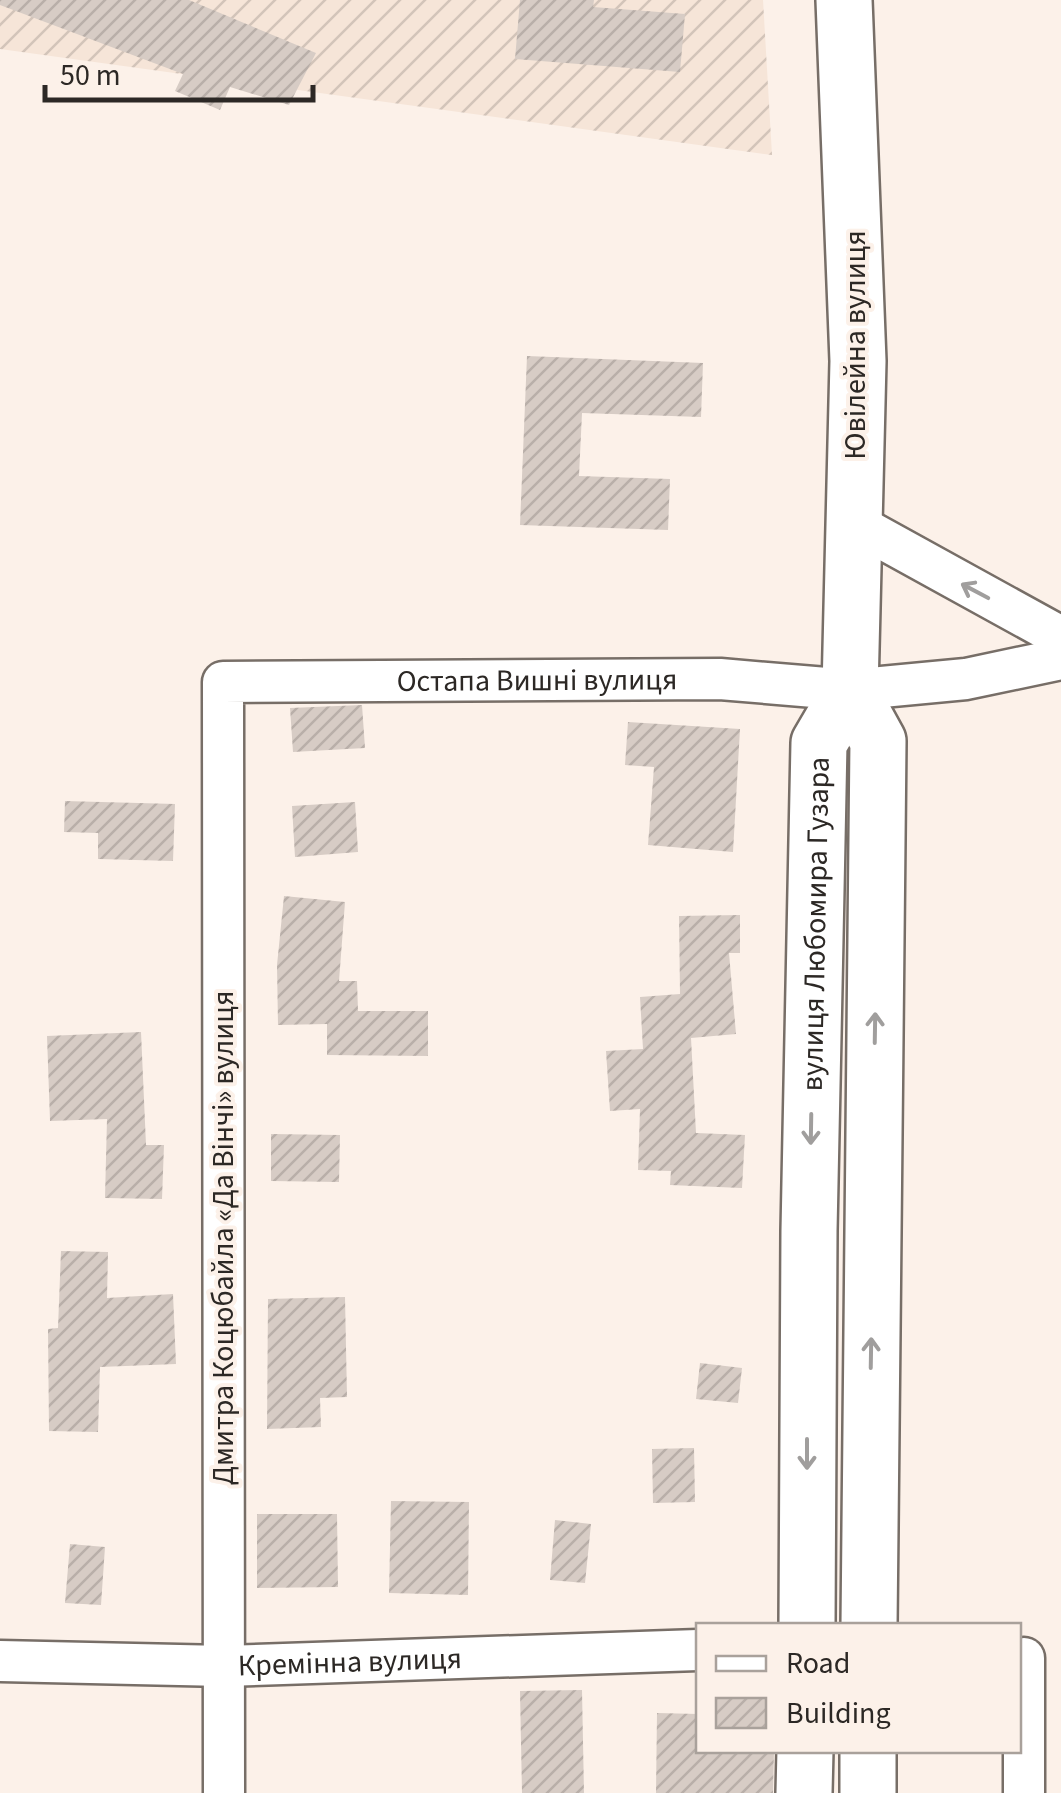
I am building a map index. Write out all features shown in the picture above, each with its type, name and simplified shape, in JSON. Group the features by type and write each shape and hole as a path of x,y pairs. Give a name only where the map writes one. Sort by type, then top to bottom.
{"street":[{"name":"Ювілейна вулиця","path":"844,0 856,231 850,690"},
{"path":"854,523 1061,637"},
{"name":"Остапа Вишні вулиця","path":"223,682 720,678 850,690 966,679 1061,659"},
{"name":"Дмитра Коцюбайла «Да Вінчі» вулиця","path":"223,682 224,1793"},
{"name":"вулиця Любомира Гузара","path":"807,1623 808,1231 819,744 850,690"},
{"name":"вулиця Любомира Гузара","path":"850,690 878,741 868,1623"},
{"name":"Кремінна вулиця","path":"0,1661 224,1666 696,1650"},
{"path":"1024,1793 1034,1658"},
{"path":"804,1793 805,1753"},
{"path":"868,1753 868,1793"}],"shaded area":[{"path":"0,0 763,0 772,155 0,49"}],"building":[{"path":"0,0 189,0 316,53 289,105 230,87 220,110 175,91 183,74 0,5"},
{"path":"520,0 594,0 593,7 685,14 680,72 515,59"},
{"path":"527,356 703,363 701,417 582,413 579,476 670,479 668,530 520,525"},
{"path":"362,705 365,748 293,752 290,708"},
{"path":"628,722 740,729 733,852 648,845 654,767 625,765"},
{"path":"65,801 175,804 173,861 98,859 98,833 64,832"},
{"path":"355,802 358,852 295,857 292,806"},
{"path":"284,896 345,902 339,981 357,981 358,1011 428,1011 428,1056 327,1055 327,1024 278,1025 277,965"},
{"path":"740,915 740,953 729,953 736,1034 691,1038 696,1133 745,1135 742,1188 670,1185 671,1171 638,1170 640,1109 610,1111 606,1051 643,1049 640,997 680,994 679,916"},
{"path":"141,1032 146,1145 164,1145 162,1199 105,1198 107,1119 50,1121 47,1036"},
{"path":"271,1134 340,1135 339,1182 271,1181"},
{"path":"61,1251 108,1252 107,1298 173,1294 176,1364 100,1367 98,1432 49,1431 48,1329 58,1328"},
{"path":"345,1297 347,1397 320,1398 321,1427 267,1429 268,1299"},
{"path":"700,1363 742,1368 738,1403 696,1399"},
{"path":"694,1448 695,1502 653,1503 652,1449"},
{"path":"391,1501 469,1502 468,1595 389,1593"},
{"path":"257,1514 337,1514 338,1587 257,1588"},
{"path":"555,1520 591,1524 585,1583 550,1580"},
{"path":"70,1544 105,1547 101,1605 65,1603"},
{"path":"582,1690 584,1793 522,1793 520,1691"},
{"path":"657,1713 696,1714 696,1753 774,1753 773,1793 656,1793"}]}
